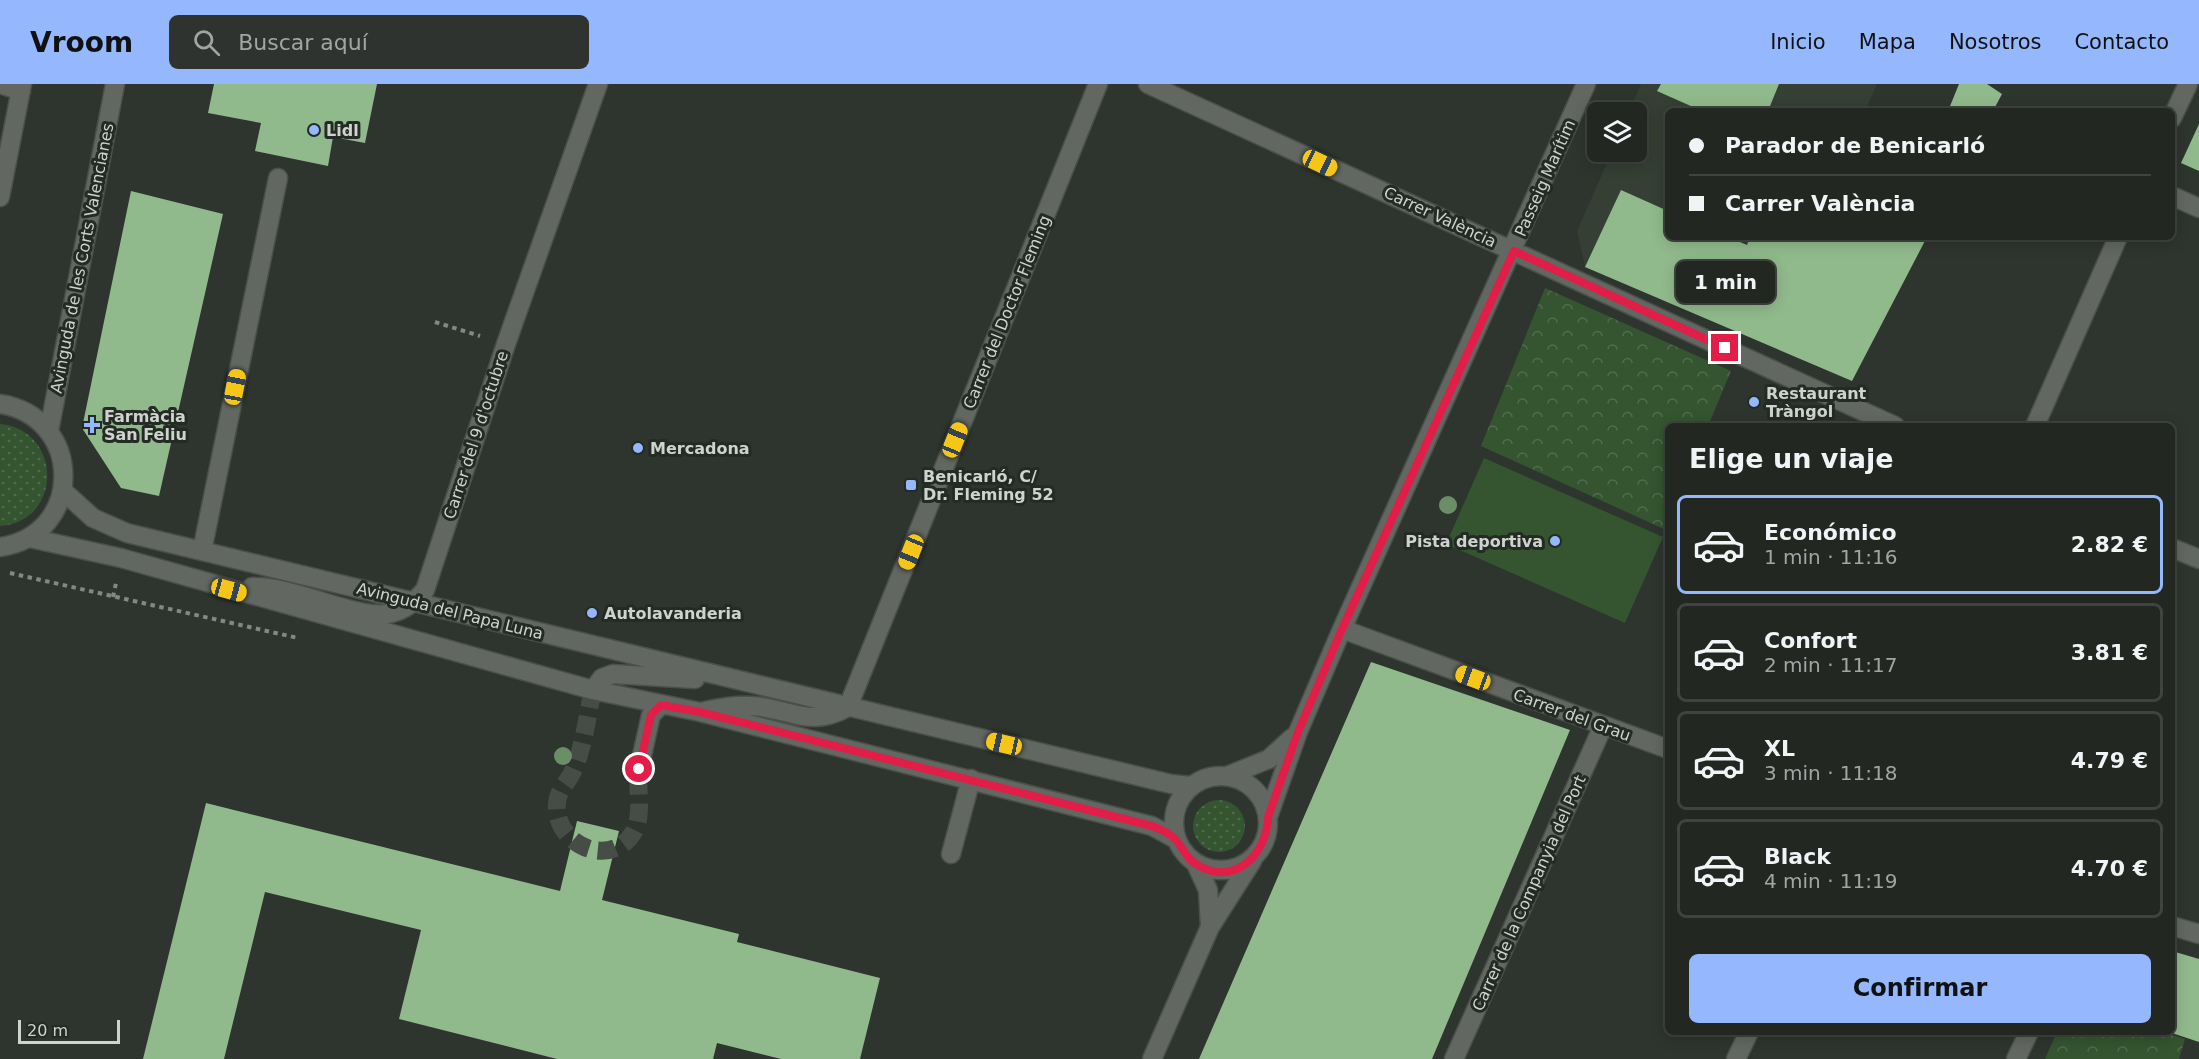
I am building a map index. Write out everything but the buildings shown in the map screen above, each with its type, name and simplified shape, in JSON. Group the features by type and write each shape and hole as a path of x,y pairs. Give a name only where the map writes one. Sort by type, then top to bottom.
{"street":[{"path":"0,84 21,87 0,197"},
{"name":"Avinguda de les Corts Valencianes","path":"49,431 115,84"},
{"name":"Carrer del 9 d'octubre","path":"414,603 425,590 434,567 506,344 598,84"},
{"name":"Carrer del Doctor Fleming","path":"848,707 1098,84"},
{"name":"Carrer València","path":"1148,84 1888,423"},
{"name":"Passeig Marítim","path":"1268,817 1298,732 1342,629 1514,251 1587,84"},
{"path":"2175,112 2188,84"},
{"path":"202,551 278,178"},
{"path":"2175,197 2199,208"},
{"path":"2036,423 2117,240"},
{"path":"0,404 14,406 33,416 49,431 59,449 64,470 63,490 56,509 45,525 30,537 0,547"},
{"name":"Avinguda del Papa Luna","path":"63,490 93,518 127,533 711,675 1171,784 1190,786"},
{"path":"30,537 121,558 593,690 700,712 1152,826 1176,839"},
{"path":"2175,549 2199,559"},
{"path":"229,590 256,587 286,590 368,613 390,614 414,603"},
{"name":"Carrer del Grau","path":"1342,629 1665,748"},
{"path":"593,690 602,678 612,674 694,679 711,675"},
{"path":"639,769 651,715 661,705"},
{"path":"700,712 729,706 753,706 805,717 829,718 848,707"},
{"name":"Carrer de la Companyia del Port","path":"1454,1059 1603,726"},
{"name":"Passeig Marítim","path":"1227,776 1269,759 1298,732"},
{"path":"1152,1059 1210,927 1263,845 1268,832 1268,817 1263,802 1255,789 1242,780 1227,776 1208,778 1190,786 1181,796 1175,810 1173,825 1176,839 1184,854 1208,870 1233,870 1254,857"},
{"path":"951,854 971,779"},
{"path":"1196,864 1208,890 1210,927"},
{"path":"2175,927 2199,934"},
{"path":"1736,1059 1748,1035"},
{"path":"2016,1059 2028,1035"}],"shaded area":[{"path":"1641,84 1877,84 1866,108 1665,108 1665,240 1809,240 1764,342 1585,267 1577,231 1608,162 1647,162 1647,102 1633,102"}],"green space":[{"path":"1545,288 1731,371 1709,423 1665,423 1664,529 1481,446"},
{"path":"0,424 21,430 35,442 44,458 47,476 44,494 35,509 21,521 0,526"},
{"name":"Pista deportiva","path":"1484,458 1663,537 1625,623 1446,544"},
{"path":"1214,800 1224,800 1234,804 1241,811 1245,826 1241,841 1234,848 1224,852 1214,852 1204,848 1197,841 1193,831 1193,821 1197,811 1204,804"},
{"path":"2056,1035 2173,1035 2185,1039 2179,1059 2045,1059"}],"tunnel":[{"path":"593,690 577,762 559,794 557,803 558,818 564,830 573,840 598,851 611,850 623,844 633,833 638,818 639,769"}],"place":[{"name":"Lidl","path":"314,130"},
{"name":"Restaurant Tràngol","path":"1754,402"},
{"name":"Farmàcia San Feliu","path":"92,425"},
{"name":"Mercadona","path":"638,448"},
{"name":"Benicarló, C/ Dr. Fleming 52","path":"911,485"},
{"name":"Pista deportiva","path":"1555,541"},
{"name":"Autolavanderia","path":"592,613"}],"route":[{"path":"639,769 651,715 661,705 700,712 1152,826 1176,839 1184,854 1196,864 1208,870 1233,870 1245,865 1263,845 1268,832 1268,817 1298,732 1342,629 1514,251 1725,348"}]}
